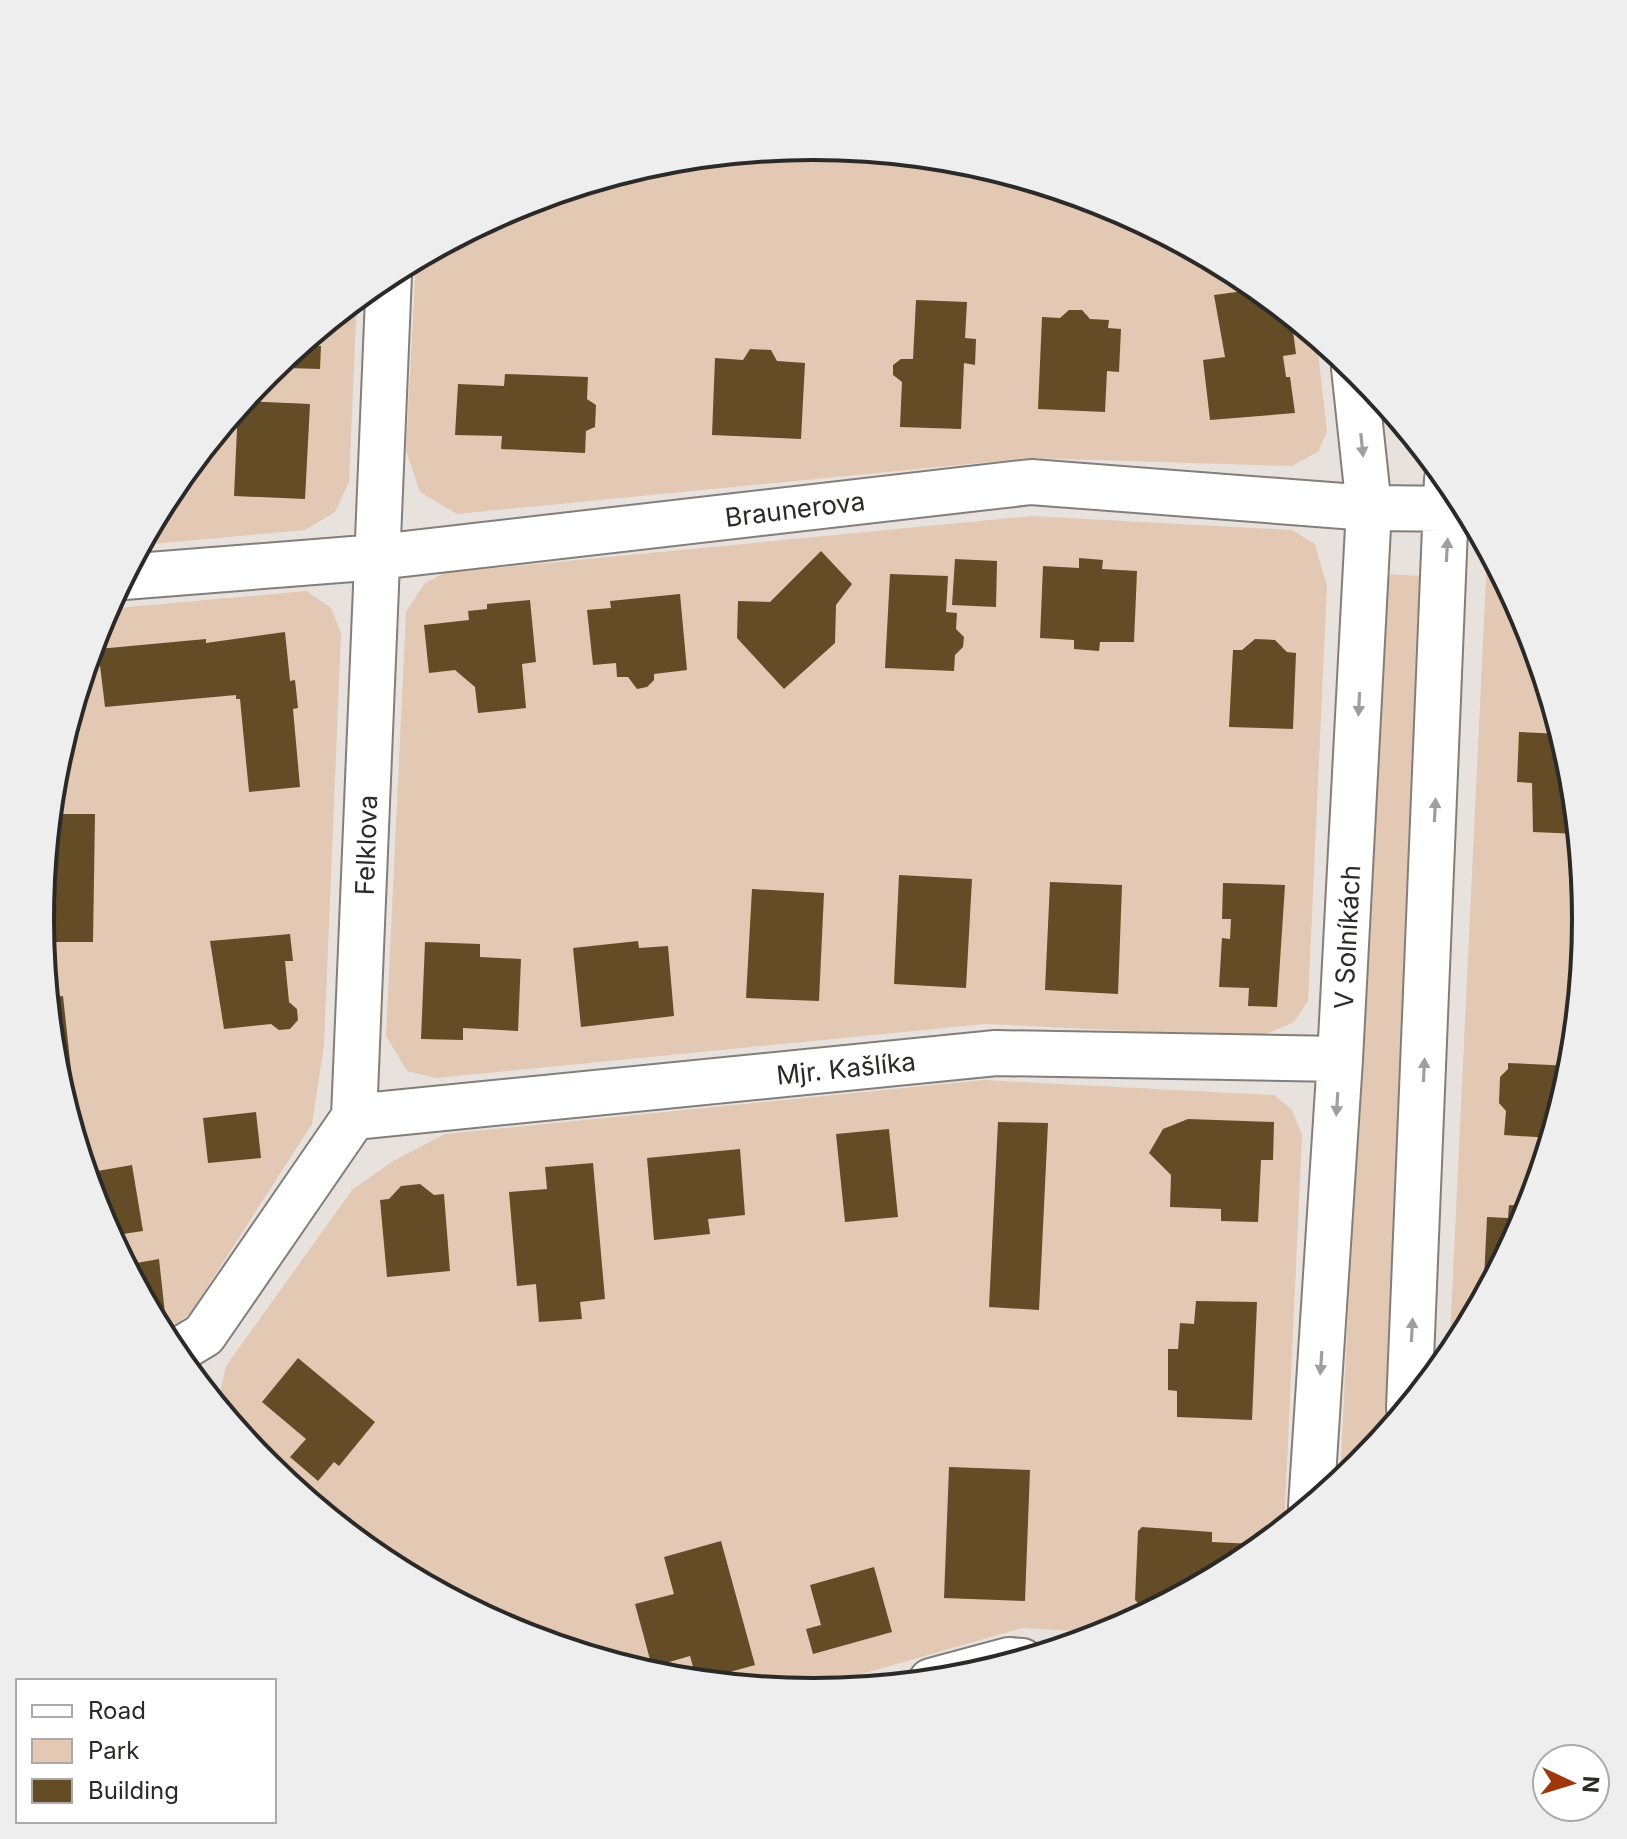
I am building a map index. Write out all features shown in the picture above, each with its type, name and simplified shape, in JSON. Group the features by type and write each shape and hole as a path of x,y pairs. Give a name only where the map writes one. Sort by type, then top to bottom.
{"street":[{"name":"Felklova","path":"354,1117 388,291"},
{"name":"V Solníkách","path":"1312,1493 1340,1059 1369,508 1356,388"},
{"name":"Braunerova","path":"136,576 378,557 1031,482 1369,508 1446,500"},
{"path":"1410,1389 1453,512"},
{"name":"Mjr. Kašlíka","path":"354,1117 996,1053 1340,1059"},
{"path":"186,1346 204,1335 354,1117"}],"green space":[{"path":"814,160 913,166 1010,186 1058,200 1149,238 1235,288 1318,351 1327,431 1318,452 1292,466 1030,458 457,514 420,492 406,450 415,274 478,238 523,218 617,186 714,166"},
{"path":"356,313 349,482 335,512 305,530 154,544 182,498 242,419 276,382"},
{"path":"1031,516 1292,530 1315,544 1327,586 1308,1001 1294,1022 1260,1037 985,1024 436,1078 407,1071 386,1036 406,612 424,584 444,573"},
{"path":"1485,566 1533,675 1558,771 1567,820 1571,870 1571,969 1567,1019 1558,1068 1533,1164 1495,1255 1450,1333"},
{"path":"1382,574 1426,576 1390,1414 1341,1466"},
{"path":"306,591 331,608 341,633 324,1045 312,1124 190,1314 173,1326 132,1255 94,1164 69,1068 60,1019 56,969 54,920 60,820 80,723 94,675 122,608"},
{"path":"984,1080 1274,1095 1292,1110 1302,1135 1285,1515 1193,1577 1149,1601 1078,1631 1022,1628 849,1678 764,1677 714,1673 665,1664 569,1639 478,1601 392,1551 351,1522 276,1457 220,1393 226,1366 352,1190 393,1161 445,1134"}],"building":[{"path":"1240,292 1293,331 1296,354 1283,356 1286,377 1290,377 1295,413 1210,420 1203,360 1225,357 1214,295"},
{"path":"916,300 967,302 965,338 976,339 975,365 964,363 961,429 900,427 902,382 893,375 893,365 901,359 913,359"},
{"path":"1069,310 1082,310 1090,319 1109,320 1108,328 1121,329 1119,372 1107,371 1105,412 1038,409 1042,317 1060,318"},
{"path":"315,346 321,346 320,369 291,368"},
{"path":"750,349 771,350 777,361 805,363 801,439 712,435 715,358 743,360"},
{"path":"505,374 588,377 587,399 596,405 595,427 586,431 585,453 501,449 502,436 455,435 458,384 504,386"},
{"path":"258,402 310,404 305,499 234,496 237,425 242,419"},
{"path":"821,551 852,584 836,605 835,643 784,689 737,638 738,601 770,602"},
{"path":"1079,558 1103,560 1102,569 1137,571 1134,642 1100,642 1099,651 1074,649 1074,640 1040,638 1043,566 1079,568"},
{"path":"955,559 997,561 996,607 952,605"},
{"path":"890,574 948,576 946,612 957,613 956,629 964,637 963,647 955,655 954,671 885,668"},
{"path":"680,594 687,670 654,674 654,680 647,687 637,689 628,677 617,677 616,663 593,665 587,610 611,608 610,601"},
{"path":"530,600 536,662 522,664 526,708 478,713 475,687 455,670 429,673 424,625 469,620 468,611 487,609 487,604"},
{"path":"285,632 290,681 295,680 298,708 293,709 300,787 249,792 240,699 236,699 236,695 105,707 99,661 104,648 206,639 206,643"},
{"path":"1255,639 1275,640 1287,652 1296,653 1293,729 1229,727 1233,650 1242,650"},
{"path":"1519,732 1549,733 1568,834 1533,832 1532,783 1517,782"},
{"path":"61,814 95,814 93,942 55,942"},
{"path":"899,875 972,879 966,988 894,984"},
{"path":"1050,882 1122,885 1118,994 1045,990"},
{"path":"1223,883 1285,885 1277,1007 1248,1006 1249,988 1219,987 1222,938 1230,939 1231,919 1222,919"},
{"path":"752,889 824,893 819,1001 746,998"},
{"path":"290,934 293,961 285,961 289,1002 297,1009 298,1020 290,1029 279,1030 271,1024 224,1029 210,941"},
{"path":"638,941 639,948 668,946 674,1016 581,1027 573,948"},
{"path":"425,942 480,944 480,957 521,959 518,1031 463,1028 463,1040 421,1039"},
{"path":"63,996 73,1083 60,1019 58,997"},
{"path":"1508,1063 1558,1065 1541,1137 1504,1135 1506,1111 1499,1103 1500,1077 1508,1069"},
{"path":"256,1112 261,1158 208,1163 203,1118"},
{"path":"1188,1119 1274,1122 1273,1160 1261,1160 1258,1222 1221,1221 1221,1209 1170,1207 1171,1175 1149,1153 1163,1129"},
{"path":"998,1122 1048,1123 1039,1310 989,1307"},
{"path":"889,1129 898,1217 845,1222 836,1134"},
{"path":"740,1149 745,1215 708,1219 710,1234 654,1240 647,1158"},
{"path":"593,1163 605,1299 580,1302 582,1319 539,1322 536,1284 517,1286 509,1192 547,1189 545,1167"},
{"path":"132,1165 143,1231 123,1234 97,1171"},
{"path":"420,1184 434,1195 444,1194 450,1271 387,1277 380,1200 389,1199 401,1186"},
{"path":"1509,1205 1517,1205 1484,1275 1487,1217 1508,1218"},
{"path":"159,1259 165,1313 156,1299 136,1263"},
{"path":"1196,1301 1257,1302 1252,1420 1177,1417 1177,1391 1168,1390 1168,1349 1178,1349 1180,1323 1194,1324"},
{"path":"298,1358 375,1422 339,1466 334,1462 318,1481 290,1457 306,1439 262,1402"},
{"path":"949,1467 1030,1470 1025,1601 944,1598"},
{"path":"1142,1527 1212,1532 1212,1542 1246,1544 1193,1577 1140,1605 1135,1600 1138,1531"},
{"path":"721,1541 755,1665 723,1674 694,1669 690,1656 664,1664 650,1661 635,1604 674,1594 664,1557"},
{"path":"874,1567 892,1632 813,1654 806,1629 821,1625 810,1585"}]}
